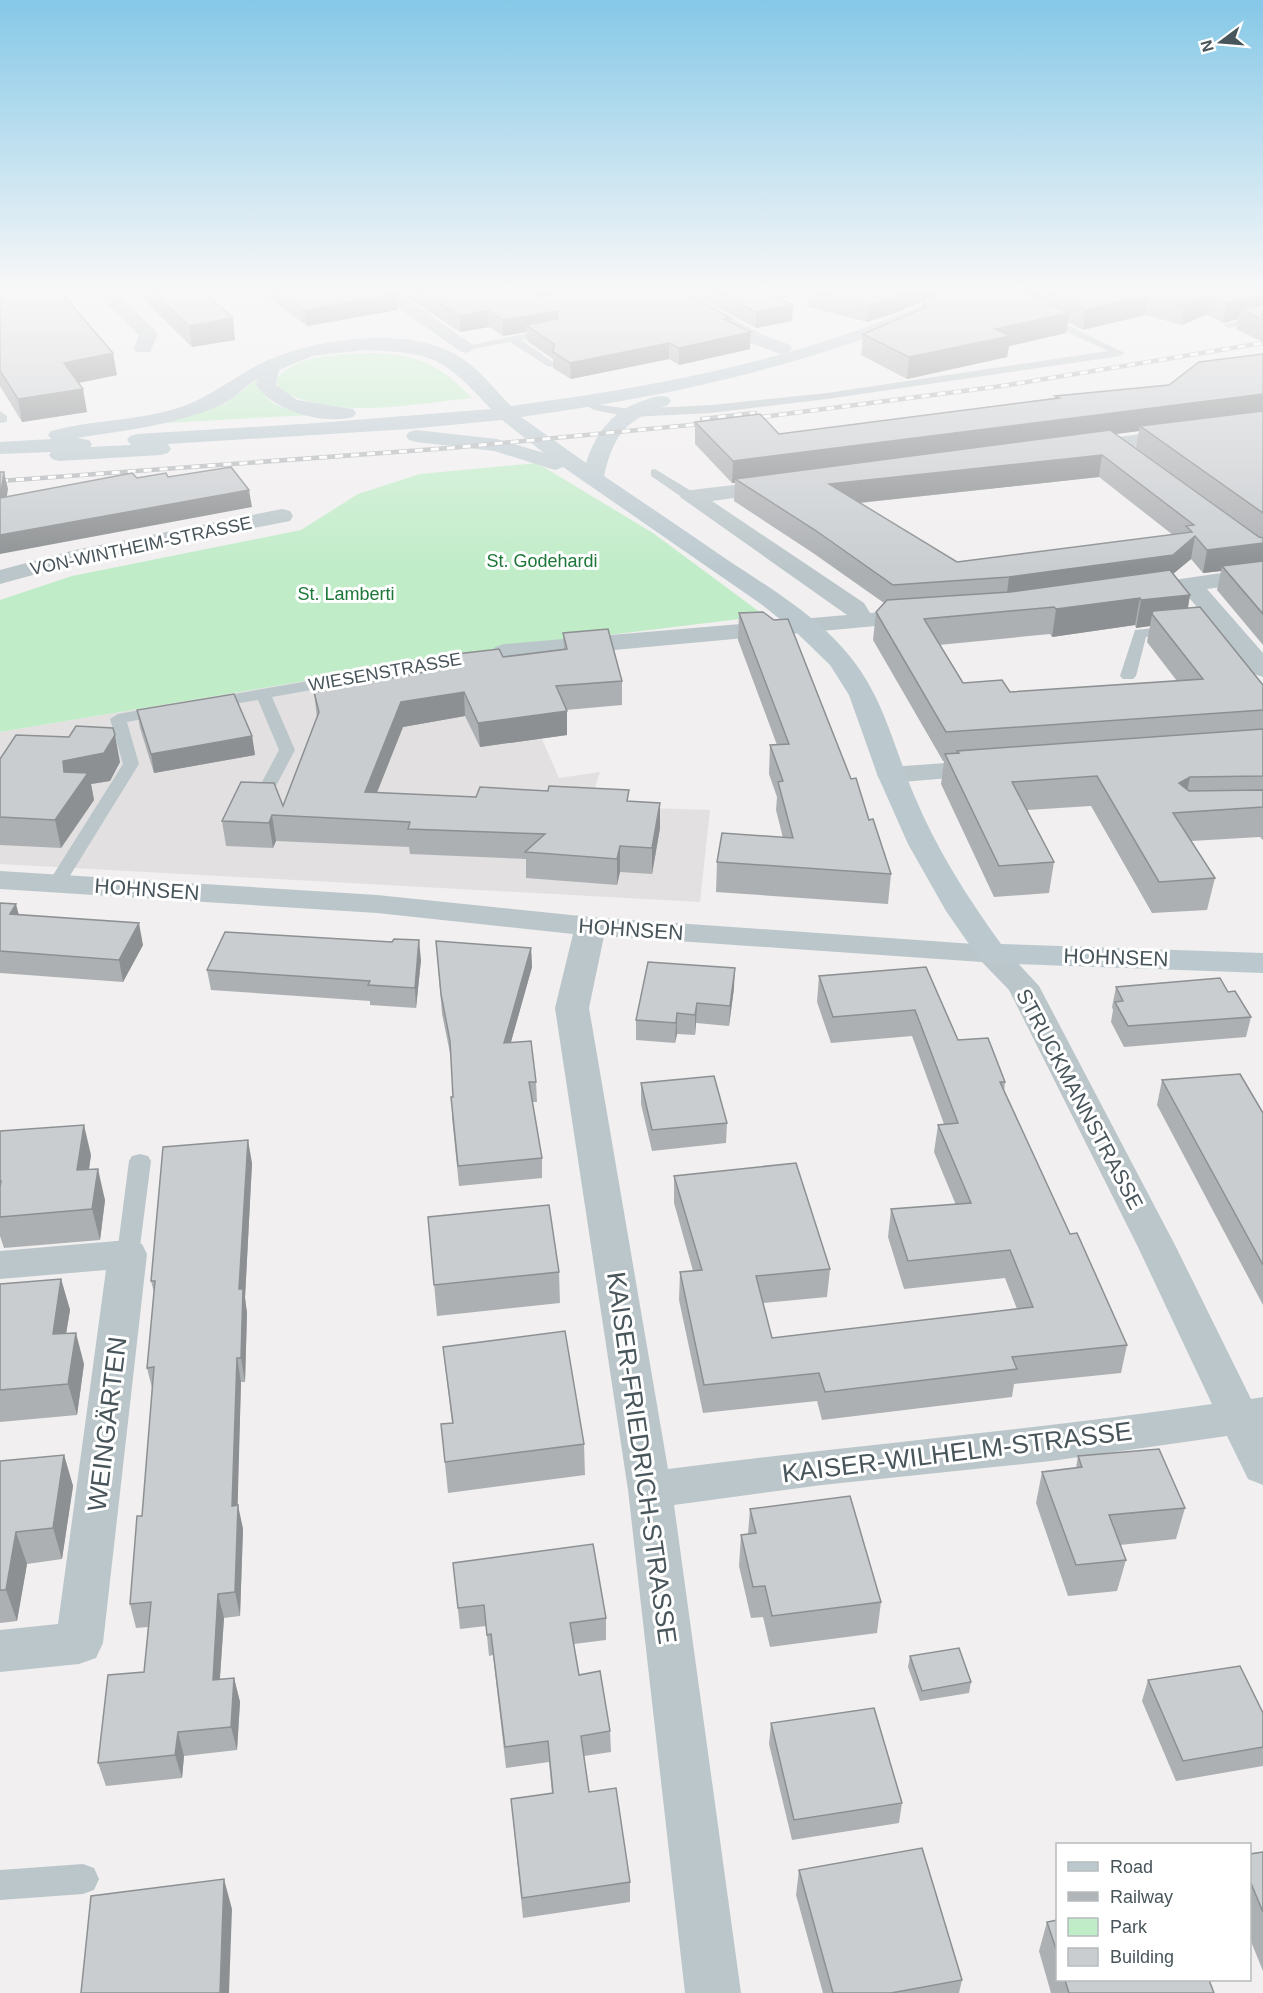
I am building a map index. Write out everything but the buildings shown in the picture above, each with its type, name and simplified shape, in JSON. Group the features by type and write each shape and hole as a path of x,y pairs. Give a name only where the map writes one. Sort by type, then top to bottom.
{"main road":[{"path":"58,435 170,417 220,398 238,384"},
{"path":"266,384 272,396 316,411 375,415"},
{"path":"478,384 518,425 593,479"},
{"path":"524,405 632,384"},
{"path":"0,448 323,429 483,409 586,402 687,384"},
{"path":"593,479 601,445 620,420 634,411 658,402 735,384"},
{"path":"0,438 483,409"},
{"path":"0,458 351,437 418,436 497,445 593,479"},
{"name":"STRUCKMANNSTRASSE","path":"593,479 804,624 841,662 857,685 891,775 962,914 991,953"},
{"name":"HOHNSEN","path":"991,953 1263,963"}],"street":[{"path":"1066,450 1263,423"},
{"path":"1113,444 1139,461"},
{"path":"691,497 796,484"},
{"path":"691,497 855,608 862,620"},
{"name":"VON-WINTHEIM-STRASSE","path":"0,577 75,557 282,516"},
{"path":"1122,594 1263,574"},
{"path":"1191,585 1208,627 1263,669"},
{"name":"WIESENSTRASSE","path":"504,652 804,624 946,614"},
{"path":"891,775 1008,767"},
{"name":"HOHNSEN","path":"0,880 377,904 590,926 991,953"},
{"name":"KAISER-FRIEDRICH-STRASSE","path":"590,926 572,1008 650,1490 713,1993"},
{"name":"STRUCKMANNSTRASSE","path":"991,953 1023,986 1029,996 1156,1245 1251,1415 1263,1467"},
{"path":"0,1265 128,1254"},
{"name":"WEINGÄRTEN","path":"0,1651 79,1643 128,1254"},
{"name":"KAISER-WILHELM-STRASSE","path":"650,1490 822,1467 1051,1444 1251,1415"}],"lane":[{"path":"586,402 598,408 617,412 647,414 827,396 909,384"},
{"path":"655,473 691,497"},
{"path":"1128,676 1140,633 1208,627"},
{"name":"WIESENSTRASSE","path":"196,705 504,652"},
{"path":"261,799 287,750 263,694"},
{"path":"57,883 131,764 118,719 174,709"},
{"path":"128,1254 140,1161"},
{"path":"0,1886 83,1880"}],"shaded area":[{"path":"502,648 559,778 600,772 589,806 710,810 700,902 0,864 0,732"}],"green space":[{"path":"251,384 260,384 264,394 277,405 310,415 165,423 225,404"},
{"path":"278,384 458,384 472,398 399,406 349,408 302,399 280,390"},
{"name":"St. Lamberti","path":"537,463 653,533 765,616 502,648 0,732 0,600 72,576 301,530 358,494 420,474"}],"railway":[{"path":"747,419 1014,384"},
{"path":"702,419 755,413"},
{"path":"0,481 450,448 711,423"}],"park label":[{"name":"St. Godehardi","path":"542,561"}]}
